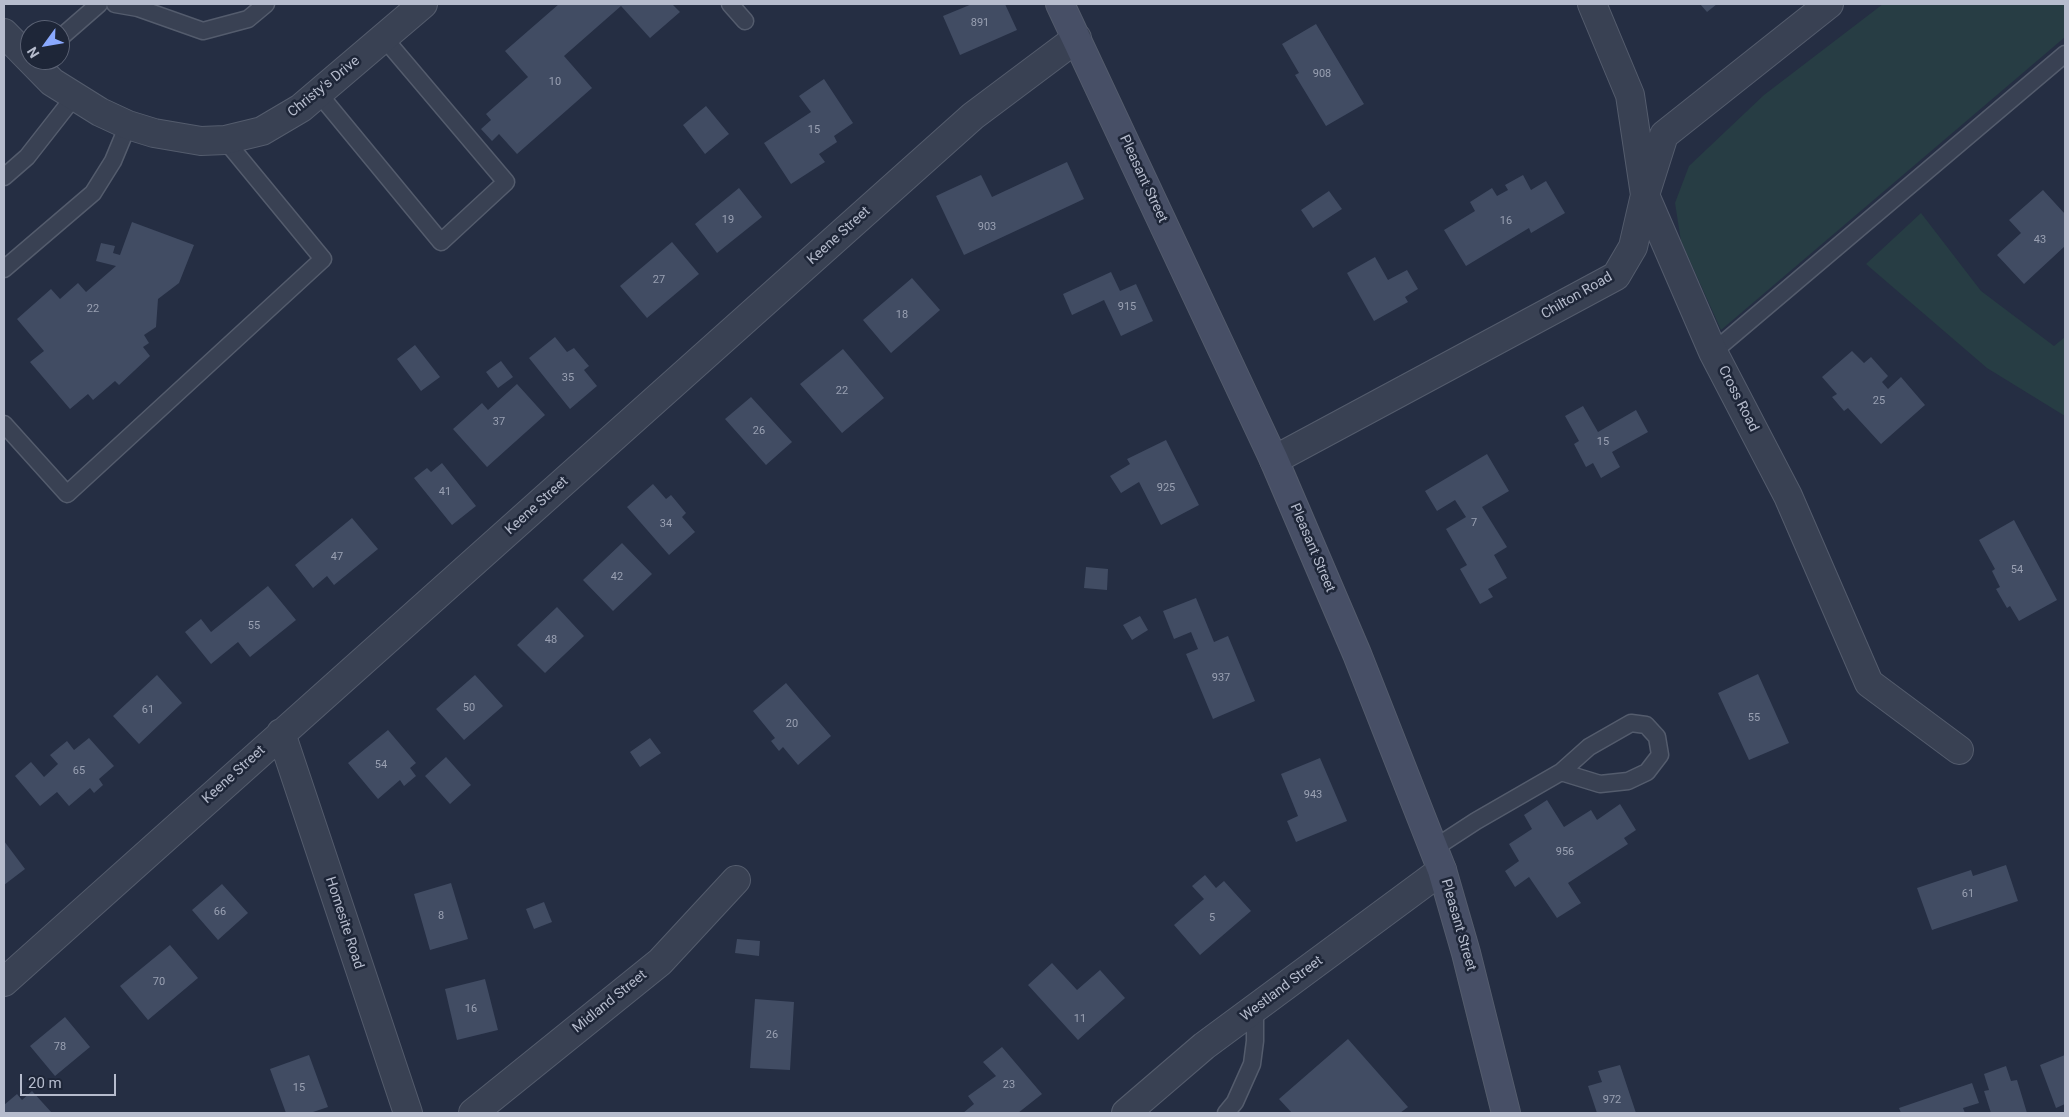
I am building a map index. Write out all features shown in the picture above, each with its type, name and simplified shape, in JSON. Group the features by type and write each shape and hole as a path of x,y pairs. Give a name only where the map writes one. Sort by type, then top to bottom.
{"main road":[{"name":"Pleasant Street","path":"1060,4 1274,460 1357,654 1438,859 1466,953 1506,1113"}],"street":[{"name":"Christy's Drive","path":"41,70 52,82 74,97 128,125 178,138 201,141 225,140 262,131 283,120 319,94 423,4"},
{"name":"Cross Road","path":"1592,4 1630,95 1644,195 1713,352 1788,496 1869,683 1959,750"},
{"name":"Chilton Road","path":"1274,460 1616,276 1633,247 1644,195 1664,135 1829,4"},
{"name":"Christy's Drive","path":"4,33 20,48"},
{"name":"Keene Street","path":"4,982 973,116 1077,38"},
{"name":"Homesite Road","path":"281,733 408,1113"},
{"name":"Westland Street","path":"1126,1113 1204,1046 1255,1009 1438,859"},
{"name":"Midland Street","path":"473,1113 660,962 736,880"}],"lane":[{"path":"70,29 99,4"},
{"path":"115,4 138,8 203,31 248,19 266,4"},
{"path":"730,4 745,21"},
{"path":"319,94 441,242 506,182 384,38"},
{"path":"1713,352 2065,54"},
{"path":"4,177 27,158 74,97"},
{"path":"4,270 93,193 113,161 128,125"},
{"path":"4,424 67,494 323,259 225,140"},
{"path":"1438,859 1476,821 1561,772 1589,747 1631,723 1646,724 1657,737 1660,755 1647,772 1628,782 1600,784 1561,772"},
{"path":"1226,1113 1235,1102 1252,1064 1255,1041 1255,1009"}],"shaded area":[{"path":"1883,4 2065,4 2065,37 1721,330 1681,241 1675,203 1689,166 1764,95"},
{"path":"1921,213 1981,291 2054,346 2065,337 2065,416 1987,368 1866,264"}],"building":[{"path":"559,4 672,4 680,12 650,38 621,6 564,56 592,88 517,154 499,134 492,141 481,129 491,120 486,114 528,77 505,51"},
{"path":"972,4 1005,4 1017,30 960,55 943,16"},
{"path":"1700,4 1717,4 1707,12"},
{"path":"1316,24 1364,104 1326,126 1295,75 1299,73 1282,44"},
{"path":"824,79 853,123 834,136 837,142 819,154 825,162 791,184 764,143 811,112 799,96"},
{"path":"706,106 729,134 705,154 683,125"},
{"path":"1067,162 1084,199 964,255 936,196 981,175 992,197"},
{"path":"1523,175 1531,190 1546,181 1565,213 1531,233 1529,228 1466,266 1444,230 1475,211 1470,202 1492,188 1497,196 1508,190 1505,185"},
{"path":"739,188 762,217 717,253 695,224"},
{"path":"2043,190 2065,214 2065,246 2024,284 1997,255 2021,233 2009,220"},
{"path":"1329,191 1342,209 1313,228 1301,210"},
{"path":"132,222 194,245 179,283 158,299 156,327 144,335 149,343 143,347 150,356 119,385 115,381 93,400 88,394 70,409 30,362 44,351 17,319 51,289 60,299 78,283 86,292 116,266 96,261 101,243 115,246 113,253 120,255"},
{"path":"672,242 699,274 647,318 620,286"},
{"path":"1375,257 1388,280 1407,270 1418,289 1405,297 1408,302 1374,321 1347,273"},
{"path":"1111,272 1120,291 1136,284 1153,321 1121,336 1104,300 1072,315 1063,294"},
{"path":"912,278 940,310 891,353 863,320"},
{"path":"555,337 567,352 574,348 589,366 584,370 597,386 570,409 529,358"},
{"path":"415,345 440,377 421,391 397,359"},
{"path":"843,349 884,398 842,433 800,384"},
{"path":"1852,351 1864,363 1871,357 1888,376 1882,382 1888,389 1901,377 1925,405 1881,444 1848,408 1844,411 1832,397 1837,394 1822,377"},
{"path":"501,361 513,377 498,388 486,372"},
{"path":"517,384 545,415 487,467 453,429 482,403 488,410"},
{"path":"751,397 792,442 766,465 725,419"},
{"path":"1583,406 1598,432 1636,410 1648,432 1612,452 1620,467 1601,478 1593,463 1586,467 1574,444 1579,441 1565,416"},
{"path":"1166,440 1199,505 1161,525 1139,482 1121,493 1110,476 1130,464 1127,459"},
{"path":"1487,454 1509,491 1482,507 1507,547 1494,555 1507,578 1488,589 1493,597 1480,604 1460,569 1467,565 1446,529 1466,517 1455,500 1437,511 1425,491"},
{"path":"442,463 476,506 452,525 414,478 427,468 431,472"},
{"path":"653,484 666,499 671,495 686,513 682,517 695,532 669,555 627,507"},
{"path":"352,518 378,549 334,585 327,576 313,588 295,565"},
{"path":"2014,520 2057,600 2019,621 2010,606 2007,608 1996,589 2000,587 1992,571 1995,569 1979,540"},
{"path":"622,543 652,574 613,611 583,580"},
{"path":"1086,567 1108,569 1107,590 1084,588"},
{"path":"268,586 296,620 250,657 238,642 211,664 185,632 201,619 211,632"},
{"path":"1196,598 1214,642 1228,636 1255,701 1213,719 1186,654 1198,649 1191,632 1174,639 1163,611"},
{"path":"557,607 584,636 545,673 517,645"},
{"path":"1140,616 1148,630 1132,640 1123,625"},
{"path":"1758,674 1789,743 1749,760 1718,693"},
{"path":"157,675 182,703 139,744 113,716"},
{"path":"475,675 503,706 464,740 436,709"},
{"path":"786,683 831,736 798,765 783,747 779,751 771,741 775,738 753,711"},
{"path":"388,730 416,763 410,768 416,776 404,786 400,780 378,799 348,763"},
{"path":"89,738 114,766 99,779 103,785 94,793 90,788 69,806 57,792 40,806 15,776 31,762 44,777 58,764 50,755 67,741 74,750"},
{"path":"650,738 661,753 640,767 630,752"},
{"path":"446,757 471,785 450,804 425,776"},
{"path":"1320,758 1347,821 1296,842 1287,821 1298,816 1281,774"},
{"path":"1547,800 1564,827 1591,810 1597,820 1620,804 1636,830 1624,838 1628,844 1568,883 1581,903 1557,918 1529,877 1515,887 1505,871 1519,861 1509,844 1532,829 1524,815"},
{"path":"4,841 25,869 4,885"},
{"path":"2006,865 2018,901 1932,930 1917,888 1971,870 1973,876"},
{"path":"1205,875 1216,888 1224,881 1251,911 1200,955 1174,925 1204,899 1192,886"},
{"path":"451,883 468,939 430,950 414,894"},
{"path":"222,884 248,913 218,940 192,910"},
{"path":"544,902 552,922 534,929 526,909"},
{"path":"737,939 760,941 759,956 735,953"},
{"path":"170,945 198,978 148,1020 120,986"},
{"path":"1052,963 1077,990 1100,970 1125,998 1078,1040 1028,985"},
{"path":"485,979 498,1030 457,1040 445,989"},
{"path":"755,999 794,1002 790,1070 750,1068"},
{"path":"65,1017 90,1047 55,1076 30,1046"},
{"path":"1348,1039 1408,1107 1400,1113 1292,1113 1279,1099"},
{"path":"1002,1047 1042,1094 1018,1113 963,1113 974,1104 968,1096 996,1076 983,1062"},
{"path":"309,1055 328,1107 310,1113 286,1113 270,1069"},
{"path":"2065,1055 2065,1104 2056,1108 2040,1065"},
{"path":"1620,1065 1636,1113 1597,1113 1588,1086 1602,1082 1598,1071"},
{"path":"2006,1066 2011,1081 2017,1080 2027,1113 1991,1113 1984,1091 1989,1090 1984,1074"},
{"path":"1972,1083 1979,1103 1963,1108 1965,1113 1901,1113 1899,1108"},
{"path":"32,1091 52,1113 4,1113 4,1105 17,1094 22,1100"}]}
